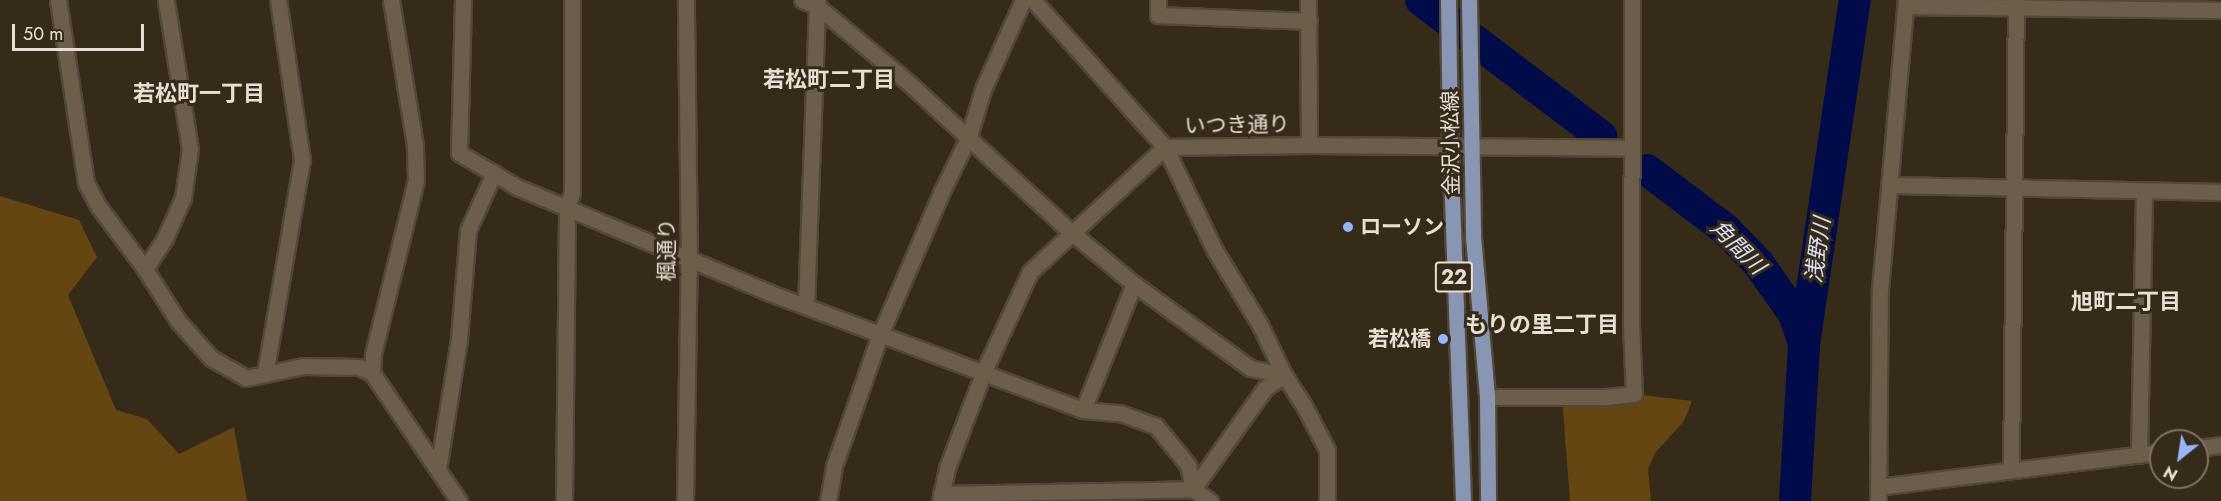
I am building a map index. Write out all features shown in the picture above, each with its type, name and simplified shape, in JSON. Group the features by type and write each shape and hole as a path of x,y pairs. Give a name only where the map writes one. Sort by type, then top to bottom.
{"main road":[{"name":"金沢小松線","path":"1448,0 1450,145 1462,501"},
{"name":"金沢小松線","path":"1469,6 1473,236 1486,397 1488,501"}],"street":[{"path":"58,0 86,183 99,207 145,269 178,321 211,358 246,378 303,366 359,367 372,373 459,501"},
{"path":"145,269 165,238 183,198 190,149 166,0"},
{"path":"265,374 302,160 278,0"},
{"path":"372,373 373,354 416,180 415,145 391,0"},
{"path":"463,0 459,153 518,187 880,335 984,371 1083,410 1120,413 1156,426 1188,465 1193,489"},
{"path":"564,501 567,206 572,193 572,0"},
{"name":"楓通り","path":"685,501 689,258 686,0"},
{"path":"828,501 834,466 880,335 942,191 969,136 983,89 1023,0"},
{"name":"いつき通り","path":"1033,0 1165,147 1450,145 1632,148"},
{"path":"1158,0 1158,15 1309,21"},
{"path":"1308,0 1309,145"},
{"path":"1486,397 1606,397 1634,394 1631,326 1632,0"},
{"path":"806,306 812,2"},
{"path":"812,2 969,136 1071,232 1134,284 1250,368 1284,375"},
{"path":"2149,454 2011,470 1878,494 1880,289 1906,3 2147,5 2221,10"},
{"path":"2011,470 2016,4"},
{"path":"1210,501 1193,489 941,498 947,468 984,371 1030,272 1165,147 1214,249 1260,325 1284,375 1303,404 1327,450 1327,501"},
{"path":"438,469 459,339 468,230 494,173"},
{"path":"1889,185 2221,192"},
{"path":"2139,455 2144,191"},
{"path":"1083,410 1134,284"},
{"path":"1193,489 1265,388 1284,375"}],"shaded area":[{"path":"0,196 79,220 97,257 68,295 116,410 147,419 179,454 234,427 247,501 0,501"},
{"path":"1634,394 1692,401 1684,421 1655,453 1648,469 1651,501 1570,501 1562,397"}],"waterway":[{"name":"角間川","path":"1421,0 1601,136"},
{"name":"浅野川","path":"1795,501 1804,344 1855,0"},
{"name":"角間川","path":"1647,170 1725,229 1758,263 1794,314 1804,343"}],"place":[{"name":"ローソン","path":"1348,227"},
{"name":"若松橋","path":"1443,339"}],"district":[{"name":"若松町二丁目","path":"829,80"},
{"name":"若松町一丁目","path":"199,94"},
{"name":"旭町二丁目","path":"2126,302"},
{"name":"もりの里二丁目","path":"1542,325"}]}
